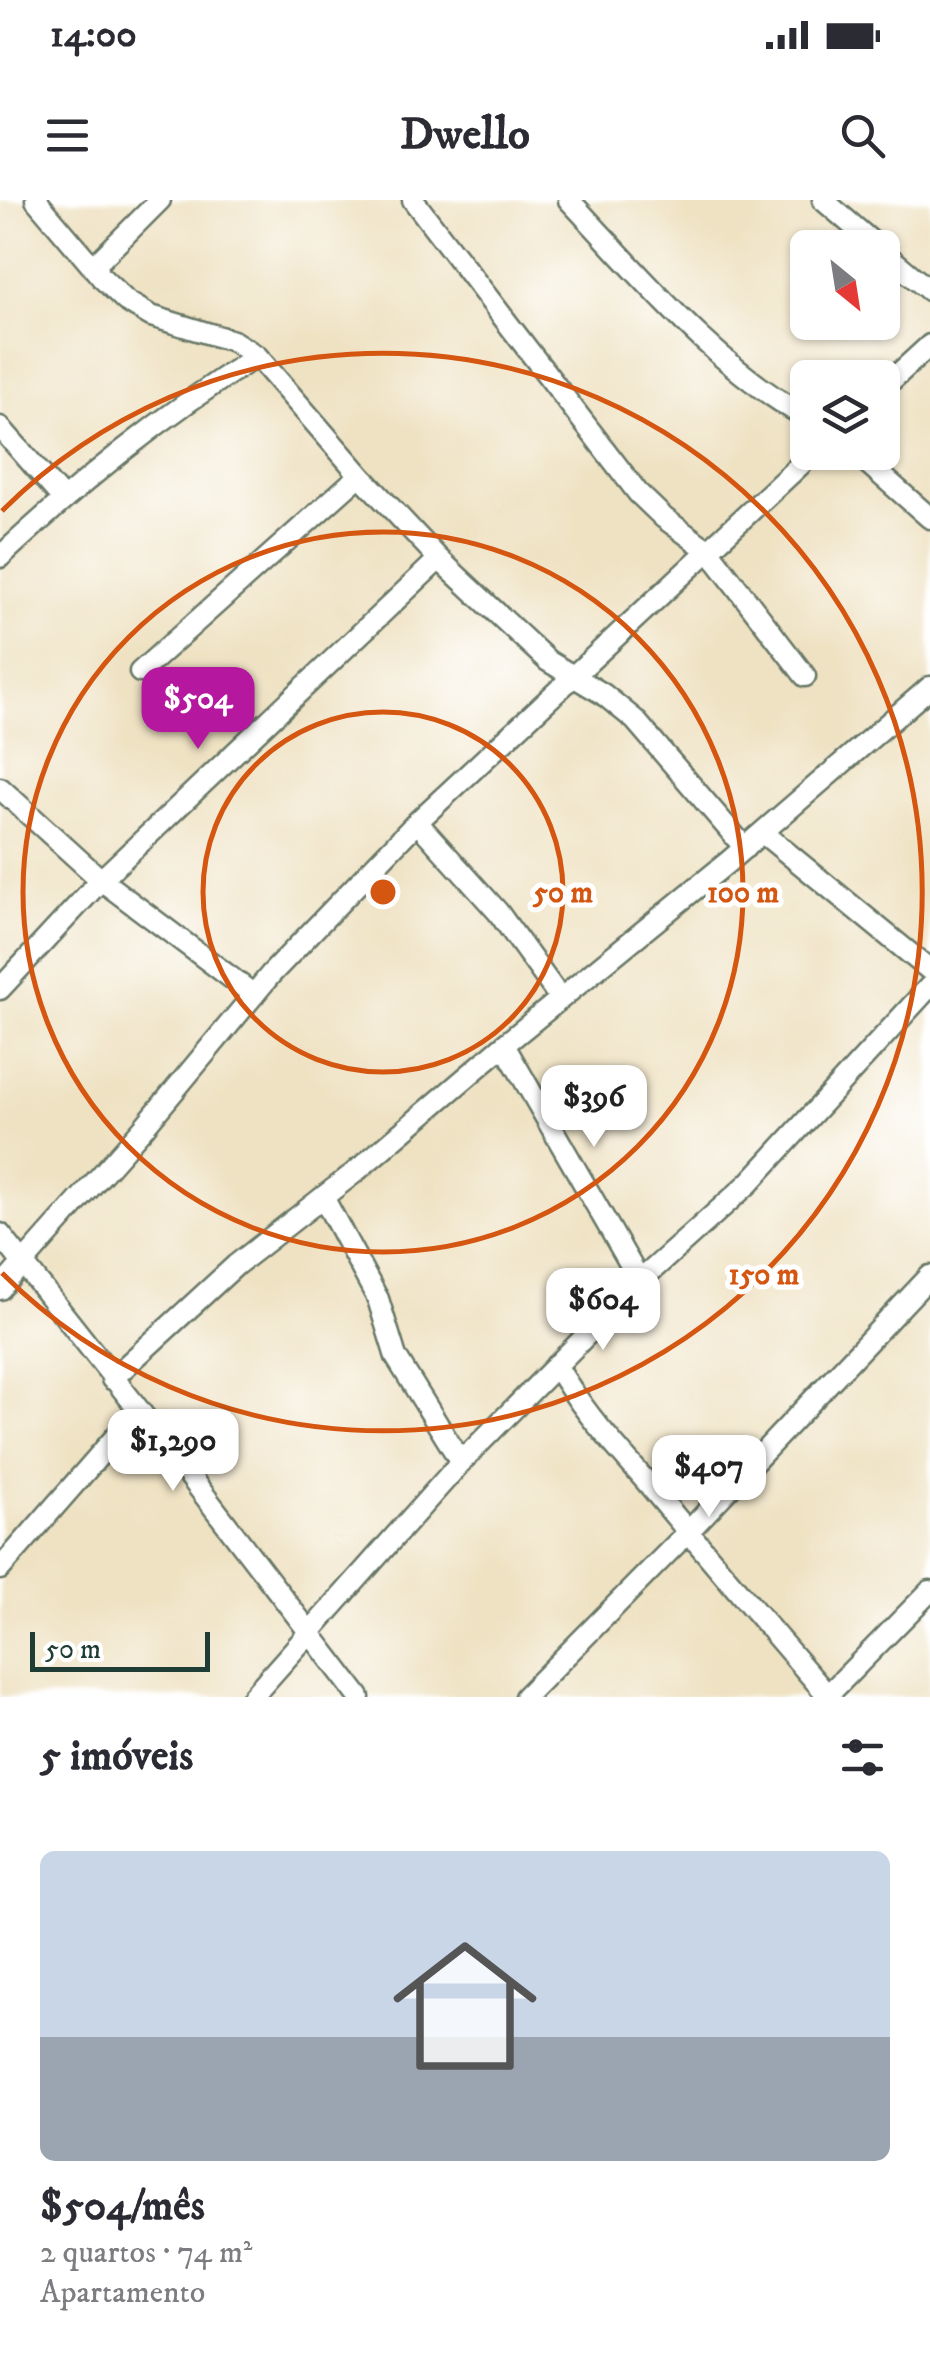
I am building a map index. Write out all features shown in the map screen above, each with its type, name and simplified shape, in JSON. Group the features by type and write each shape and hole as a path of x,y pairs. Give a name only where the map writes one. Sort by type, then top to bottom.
{"street":[{"path":"36,200 126,300 151,316 232,341 257,356 360,475 440,559 525,642 634,720 744,848"},
{"path":"93,267 160,200"},
{"path":"412,200 638,492 664,518 709,550 804,676"},
{"path":"569,200 668,304 751,380 790,406"},
{"path":"823,200 858,230"},
{"path":"900,266 930,291"},
{"path":"900,372 930,345"},
{"path":"0,557 165,416 257,356"},
{"path":"0,426 64,499"},
{"path":"0,1288 144,1127 254,995 417,822 795,470"},
{"path":"875,470 930,518"},
{"path":"140,672 360,475"},
{"path":"0,989 102,880 440,559"},
{"path":"112,1379 236,1265 744,848 930,687"},
{"path":"0,788 102,880 254,995"},
{"path":"417,822 498,912 560,998"},
{"path":"762,833 930,970"},
{"path":"252,1697 461,1462 640,1281 749,1183 930,986"},
{"path":"504,1044 640,1281"},
{"path":"323,1197 378,1299 396,1357 461,1462"},
{"path":"0,1234 359,1697"},
{"path":"525,1697 687,1533 930,1276"},
{"path":"556,1365 604,1438 648,1484 827,1696 930,1591"},
{"path":"0,1568 139,1410"}]}
